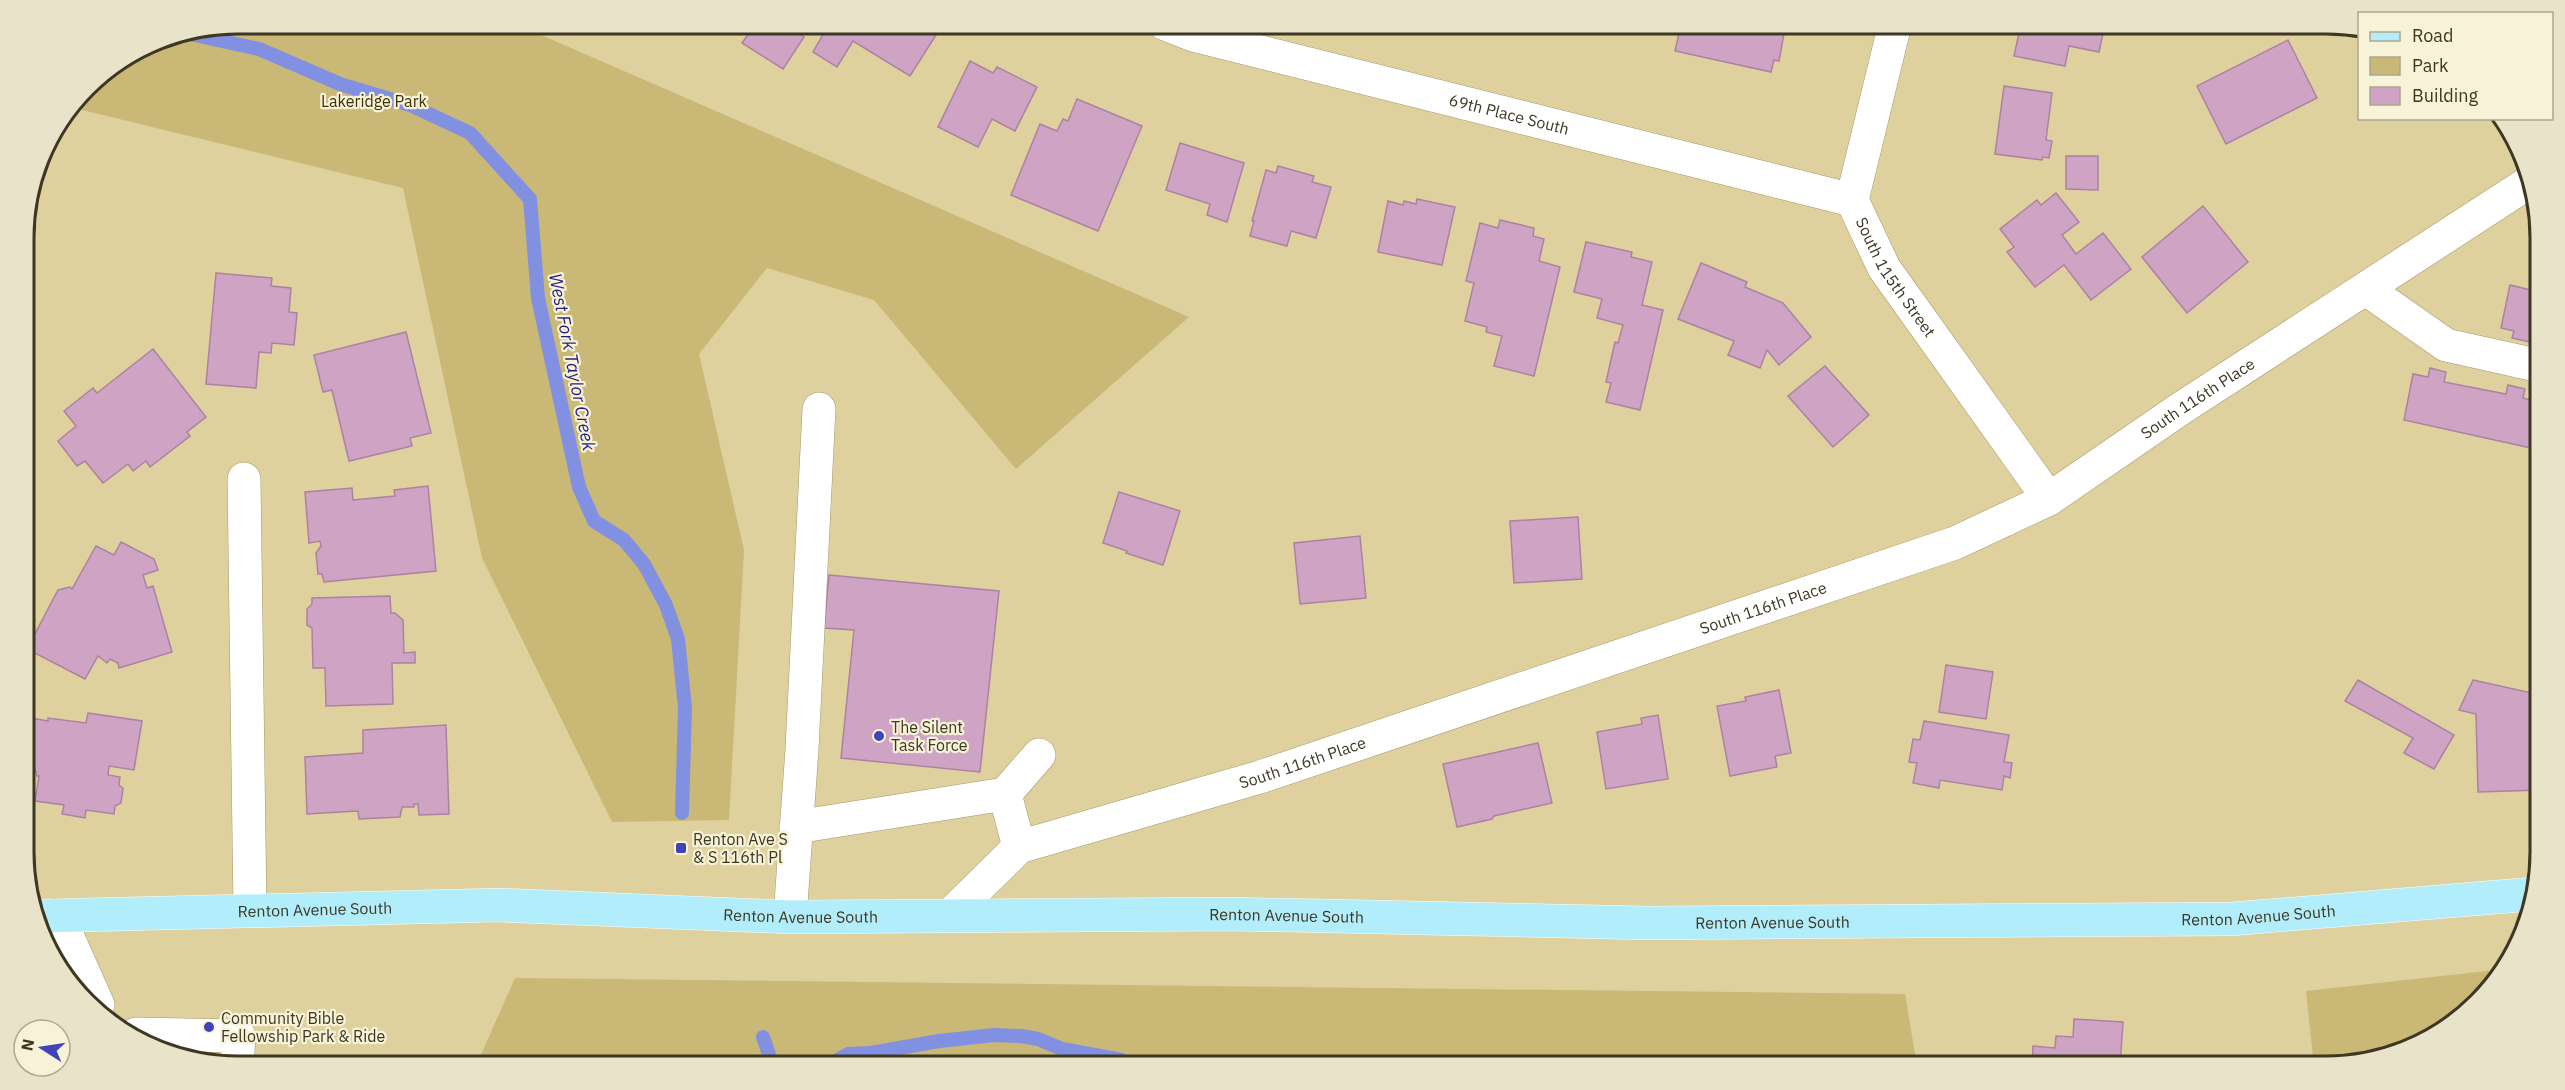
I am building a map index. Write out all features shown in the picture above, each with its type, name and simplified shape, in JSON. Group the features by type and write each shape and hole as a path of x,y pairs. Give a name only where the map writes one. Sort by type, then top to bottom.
{"main road":[{"name":"Renton Avenue South","path":"49,915 499,905 790,917 1231,914 1648,923 2231,919 2526,894"}],"street":[{"name":"69th Place South","path":"1190,34 1852,200"},
{"name":"South 115th Street","path":"1893,34 1852,200 1884,268 2049,499"},
{"name":"South 116th Place","path":"949,916 1019,847 1260,777 1955,543 2049,499 2180,410 2524,186"},
{"path":"2366,289 2446,345 2530,364"},
{"path":"790,917 819,409"},
{"path":"244,478 250,910"},
{"path":"796,827 1005,794 1039,755"},
{"path":"1005,794 1019,847"},
{"path":"49,915 91,993"},
{"path":"150,1034 240,1036 238,1056"}],"green space":[{"name":"Lakeridge Park","path":"239,34 539,34 1189,317 1016,469 874,300 767,268 699,354 744,550 729,820 612,822 482,558 403,188 81,110 104,85 137,62 173,45 212,36"},
{"path":"2492,970 2471,996 2428,1028 2379,1049 2340,1055 2313,1055 2306,991"},
{"path":"515,978 1905,994 1915,1055 480,1056"}],"building":[{"path":"748,34 800,34 804,37 783,69 742,43"},
{"path":"823,34 937,34 910,76 853,41 837,67 813,52"},
{"path":"1679,34 1784,34 1779,61 1774,60 1771,72 1675,51"},
{"path":"2019,34 2103,34 2099,52 2069,46 2065,66 2014,56"},
{"path":"2288,40 2317,98 2226,144 2197,86"},
{"path":"970,61 993,73 997,67 1037,87 1015,131 992,119 978,147 938,127"},
{"path":"2004,86 2052,93 2046,140 2052,141 2049,158 2043,157 2042,160 1995,154"},
{"path":"1077,99 1142,126 1098,231 1011,195 1040,124 1057,131 1063,119 1068,121"},
{"path":"1180,143 1244,163 1227,222 1207,215 1210,204 1166,190"},
{"path":"2066,156 2098,156 2098,190 2066,189"},
{"path":"1278,166 1314,176 1312,182 1331,187 1316,238 1291,231 1287,246 1250,236 1266,170 1276,173"},
{"path":"2056,193 2079,222 2062,235 2076,254 2103,233 2131,269 2091,300 2064,265 2035,287 2007,252 2014,247 2000,229 2037,200 2041,205"},
{"path":"1417,199 1455,207 1442,265 1378,252 1388,201 1403,205 1404,201 1416,204"},
{"path":"2203,206 2248,262 2187,313 2142,257"},
{"path":"1500,220 1534,228 1533,236 1544,239 1539,261 1560,267 1534,376 1494,366 1502,336 1486,332 1487,327 1465,321 1474,283 1466,281 1480,223 1498,228"},
{"path":"1586,242 1632,252 1631,257 1652,262 1642,305 1663,310 1640,410 1606,402 1611,383 1606,382 1615,342 1618,343 1623,325 1597,318 1602,299 1574,292"},
{"path":"1701,263 1747,282 1745,287 1783,303 1811,337 1779,365 1767,350 1760,368 1728,355 1734,341 1678,319"},
{"path":"216,273 272,278 271,286 291,288 289,312 297,313 294,345 272,343 271,353 259,352 256,388 206,384"},
{"path":"2510,285 2530,290 2530,342 2512,338 2514,331 2501,328"},
{"path":"406,332 431,433 410,438 412,446 349,461 332,390 323,392 314,355"},
{"path":"153,349 206,417 187,432 190,436 150,467 146,461 133,471 128,464 103,483 85,461 77,466 58,441 76,426 64,411 93,388 97,393"},
{"path":"1825,366 1869,415 1833,447 1788,396"},
{"path":"2430,368 2446,372 2444,382 2506,394 2508,385 2525,389 2523,398 2530,400 2530,448 2404,420 2413,374 2428,377"},
{"path":"428,486 436,571 324,582 322,574 318,574 316,553 321,546 320,541 309,543 305,492 352,488 353,500 395,496 394,490"},
{"path":"1119,492 1180,511 1163,565 1103,543"},
{"path":"1578,517 1582,579 1514,583 1510,521"},
{"path":"1360,536 1366,598 1300,604 1294,543"},
{"path":"121,542 154,559 158,570 143,575 147,588 153,586 172,652 119,668 118,663 110,659 107,663 98,656 85,679 34,653 34,635 58,590 70,587 72,589 96,546 114,555"},
{"path":"829,575 999,591 980,772 841,758 854,630 824,628"},
{"path":"390,596 391,613 395,613 403,620 404,653 415,652 415,663 392,663 393,704 326,706 325,668 313,668 312,628 307,625 307,609 312,604 312,598"},
{"path":"1946,665 1993,672 1986,719 1939,712"},
{"path":"2358,680 2454,735 2434,769 2404,753 2413,738 2345,701"},
{"path":"2473,680 2530,693 2530,790 2478,792 2476,714 2459,710"},
{"path":"1779,690 1791,753 1775,756 1777,767 1730,776 1717,706 1746,701 1745,697"},
{"path":"88,713 142,721 134,770 109,766 108,775 120,777 119,785 123,788 121,803 115,806 114,814 86,810 85,818 62,814 64,805 35,801 39,776 34,766 34,718 86,723"},
{"path":"1658,715 1668,779 1606,789 1597,732 1642,724 1641,718"},
{"path":"1924,721 2009,735 2004,762 2012,763 2010,778 2004,776 2002,790 1940,780 1939,788 1913,783 1917,763 1909,762 1913,739 1920,740"},
{"path":"446,725 449,814 419,815 418,804 414,804 414,807 402,807 400,817 359,819 358,811 307,814 305,757 363,753 363,730"},
{"path":"1538,743 1552,803 1457,827 1443,764"},
{"path":"2074,1019 2123,1022 2121,1055 2033,1055 2033,1046 2055,1048 2056,1036 2073,1037"}],"waterway":[{"name":"West Fork Taylor Creek","path":"205,37 259,49 340,84 410,105 470,133 530,199 538,298 579,487 594,521 624,540 644,564 666,605 678,639 685,708 682,813"},
{"path":"845,1056 994,1035 1038,1039 1062,1049 1098,1056"},
{"name":"West Fork Taylor Creek","path":"763,1037 769,1056"}],"place":[{"name":"The Silent Task Force","path":"879,736"},
{"name":"Renton Ave S & S 116th Pl","path":"681,848"},
{"name":"Community Bible Fellowship Park & Ride","path":"209,1027"}]}
